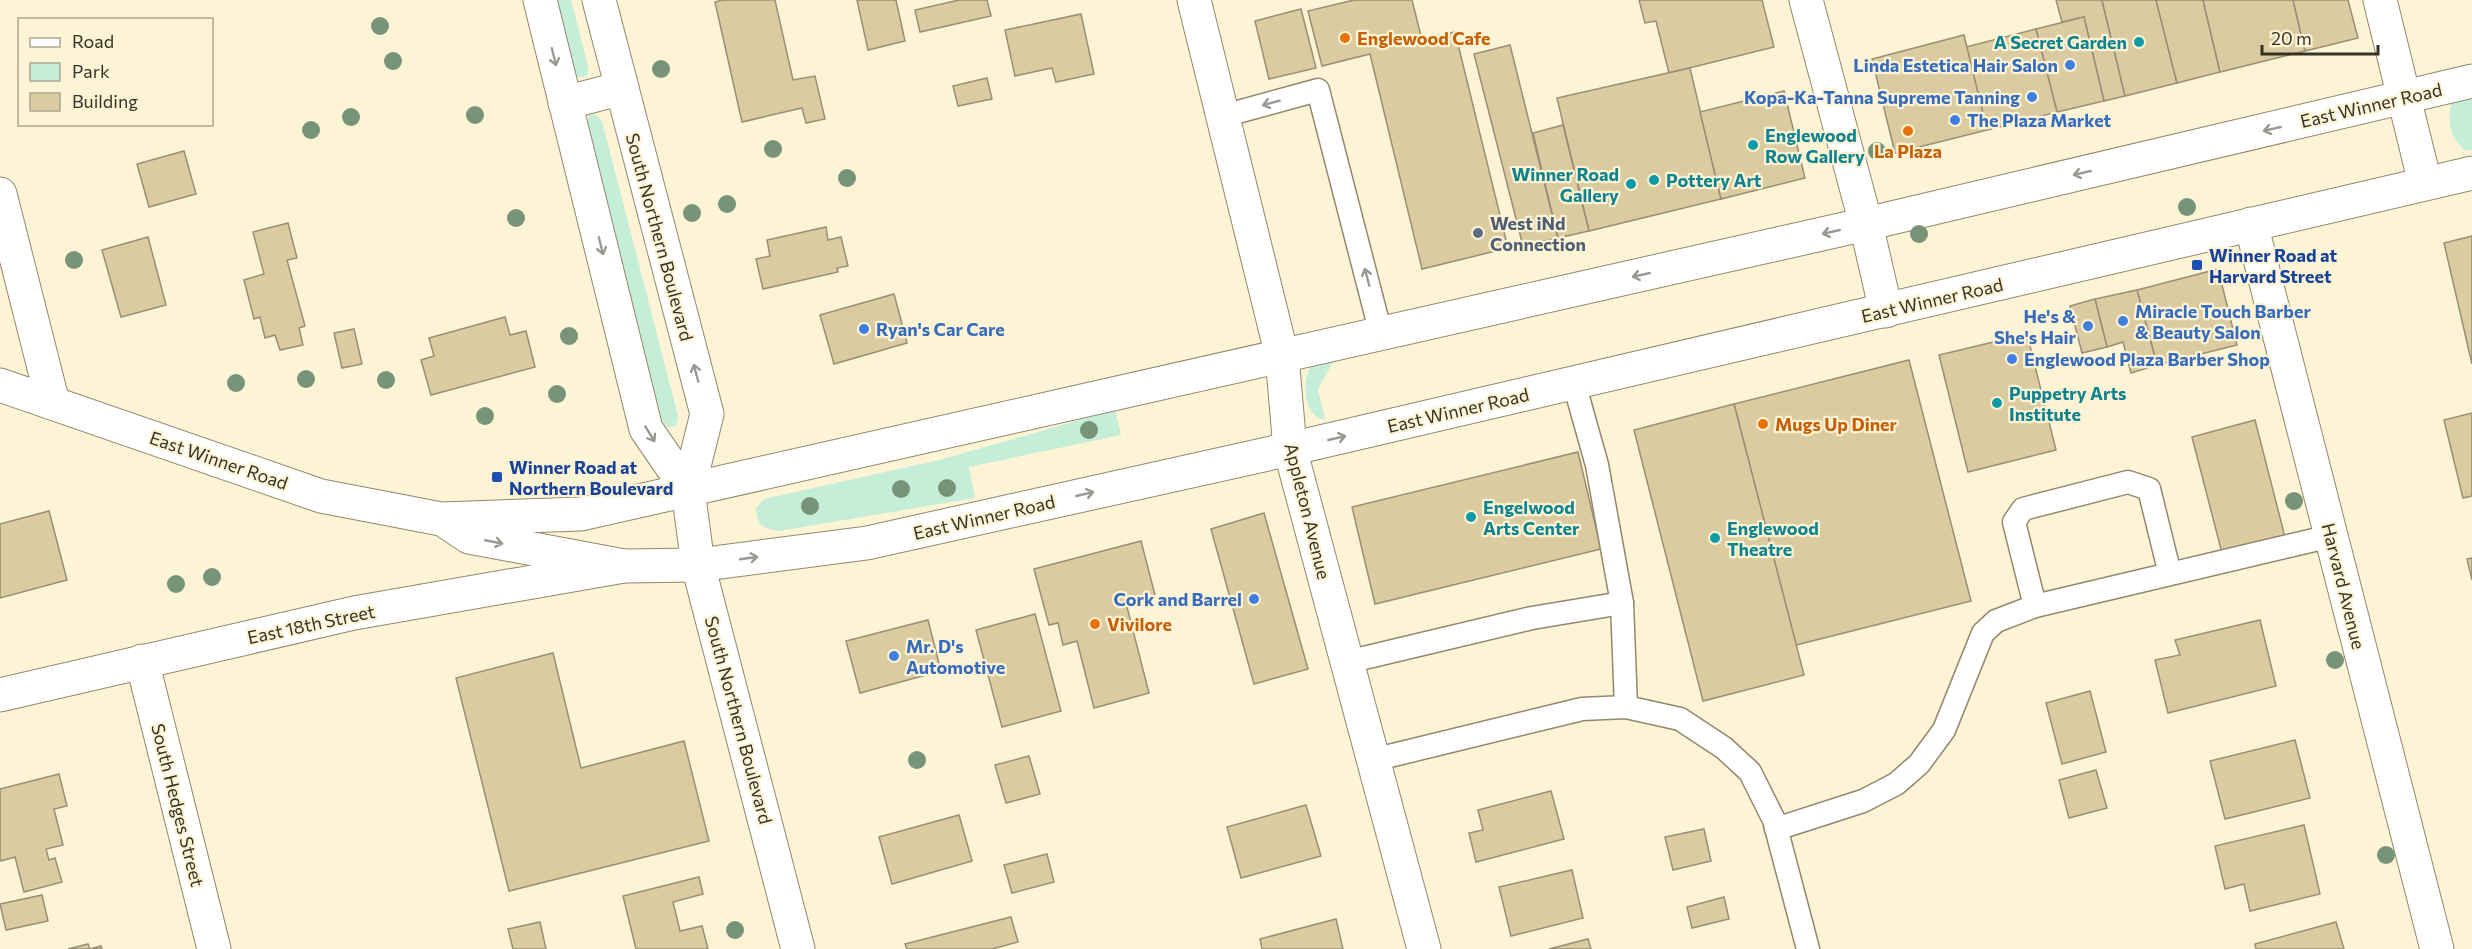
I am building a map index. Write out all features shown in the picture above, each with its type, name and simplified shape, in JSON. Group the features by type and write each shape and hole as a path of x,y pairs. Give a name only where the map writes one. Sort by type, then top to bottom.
{"street":[{"name":"South Northern Boulevard","path":"540,0 646,429 688,490"},
{"name":"South Northern Boulevard","path":"599,0 707,414 688,490 698,565 798,949"},
{"name":"Appleton Avenue","path":"1194,0 1282,356 1290,449 1424,949"},
{"path":"1806,0 1887,311"},
{"path":"2380,0 2425,183"},
{"name":"East Winner Road","path":"0,386 321,496 441,519 581,514 1866,224 2472,81"},
{"path":"565,103 622,88"},
{"name":"East Winner Road","path":"441,519 469,537 624,566 698,565 867,543 1290,449 2472,173"},
{"path":"0,194 53,403"},
{"name":"Harvard Avenue","path":"2251,224 2437,949"},
{"name":"East 18th Street","path":"0,695 354,614 624,566"},
{"name":"South Hedges Street","path":"142,661 214,949"}],"lane":[{"path":"1223,116 1318,90 1381,334"},
{"path":"1574,383 1597,465 1622,603 1626,707"},
{"path":"2035,606 2014,522 2023,508 2128,482 2149,489 2170,574"},
{"path":"1776,829 1863,801 1904,777 1919,764 1944,730 1983,633 1996,621 2035,606 2331,536"},
{"path":"1347,662 1533,618 1622,603"},
{"path":"1373,760 1582,710 1626,707 1680,719 1724,748 1750,772 1776,829 1808,949"}],"green space":[{"path":"555,0 571,0 588,66 588,74 585,77 577,77 573,72"},
{"path":"2472,91 2472,150 2465,150 2452,133 2450,113 2453,99"},
{"path":"595,114 602,121 678,416 676,426 667,427 662,420 586,125 590,115"},
{"path":"1337,355 1318,389 1325,420 1312,412 1308,404 1307,377 1316,361"},
{"path":"1115,410 1121,435 969,467 975,498 779,531 768,529 759,522 756,508 764,499 939,460"}],"building":[{"path":"775,0 793,80 815,76 825,119 806,123 802,108 742,122 715,2"},
{"path":"857,0 896,0 905,41 868,50"},
{"path":"959,0 987,0 991,16 920,32 915,10"},
{"path":"1354,0 1412,0 1422,40 1455,32 1508,248 1422,269 1370,54 1322,66 1308,11"},
{"path":"1639,0 1762,0 1774,47 1669,73 1656,21 1645,23"},
{"path":"2056,0 2102,0 2125,96 2104,101 2084,17 2062,22"},
{"name":"A Secret Garden","path":"2102,0 2156,0 2177,83 2125,96"},
{"path":"2156,0 2203,0 2220,72 2177,83"},
{"path":"2203,0 2293,0 2305,51 2220,72"},
{"path":"2293,0 2348,0 2358,38 2305,51"},
{"path":"1301,9 1316,68 1269,79 1255,21"},
{"path":"1081,14 1094,74 1056,82 1052,68 1015,76 1005,30"},
{"name":"Linda Estetica Hair Salon","path":"2084,17 2104,101 2057,112 2036,29"},
{"path":"2036,29 2057,112 1987,130 1966,47"},
{"path":"1964,35 1987,130 1895,153 1872,59"},
{"path":"1510,45 1558,238 1523,246 1474,54"},
{"path":"1690,68 1721,199 1589,231 1557,98"},
{"path":"987,78 992,99 958,106 953,86"},
{"name":"Englewood Row Gallery","path":"1784,91 1805,178 1721,199 1700,112"},
{"path":"1563,125 1589,231 1558,238 1533,133"},
{"path":"184,151 196,194 149,207 137,164"},
{"path":"288,223 297,258 287,260 305,326 299,328 303,345 280,350 275,335 265,338 260,317 254,319 244,280 264,274 253,232"},
{"path":"826,227 828,240 841,237 848,266 837,268 838,272 763,289 756,259 770,256 767,240"},
{"path":"2472,236 2472,364 2444,243"},
{"path":"148,237 166,305 121,317 102,250"},
{"path":"2218,269 2237,345 2157,365 2137,290"},
{"name":"Miracle Touch Barber & Beauty Salon","path":"2137,290 2157,365 2131,373 2123,342 2107,347 2095,299"},
{"name":"Ryan's Car Care","path":"894,294 907,343 834,364 820,315"},
{"name":"He's & She's Hair","path":"2095,299 2107,347 2082,353 2070,306"},
{"path":"505,317 510,335 526,331 535,367 431,395 421,360 434,356 429,338"},
{"path":"354,329 362,364 342,368 334,333"},
{"name":"Puppetry Arts Institute","path":"2027,334 2056,450 1968,472 1939,355"},
{"path":"1909,360 1971,601 1796,645 1734,404"},
{"name":"Englewood Theatre","path":"1734,404 1804,675 1703,701 1634,430"},
{"path":"2472,413 2472,496 2463,498 2444,420"},
{"path":"2255,420 2286,541 2223,557 2192,437"},
{"path":"1578,452 1601,549 1375,604 1352,507"},
{"path":"49,511 67,580 0,598 0,524"},
{"path":"1264,513 1308,669 1254,684 1211,529"},
{"name":"Vivilore","path":"1141,541 1155,595 1126,603 1149,693 1094,708 1077,641 1063,645 1058,623 1049,625 1034,569"},
{"path":"2472,558 2472,580 2467,559"},
{"path":"1035,614 1061,711 1002,727 976,630"},
{"name":"Mr. D's Automotive","path":"928,620 941,671 860,693 846,641"},
{"path":"2260,620 2276,686 2168,713 2155,660 2180,655 2175,640"},
{"path":"553,653 581,768 684,741 709,841 509,891 456,678"},
{"path":"2090,691 2106,752 2062,764 2046,703"},
{"path":"2295,740 2310,798 2225,819 2210,761"},
{"path":"1029,756 1040,794 1006,803 995,765"},
{"path":"2096,770 2107,808 2069,818 2059,780"},
{"path":"59,774 67,806 54,809 63,845 46,849 49,860 55,858 62,882 24,892 15,857 1,861 0,858 0,789"},
{"path":"1551,791 1564,839 1476,862 1469,833 1483,830 1478,810"},
{"path":"1306,805 1321,856 1241,878 1227,827"},
{"path":"959,815 972,861 892,884 879,837"},
{"path":"2304,825 2320,894 2250,911 2244,884 2225,889 2215,846"},
{"path":"1704,829 1711,861 1673,870 1665,837"},
{"path":"1047,854 1054,882 1012,893 1004,865"},
{"path":"1572,870 1583,918 1511,936 1499,887"},
{"path":"699,877 703,894 673,902 680,931 702,926 708,949 636,949 623,896"},
{"path":"42,895 48,921 6,930 0,904"},
{"path":"1724,897 1729,919 1692,928 1687,907"},
{"path":"1011,917 1018,942 992,949 907,949 905,944"},
{"path":"1336,919 1343,949 1262,949 1260,939"},
{"path":"540,922 546,949 513,949 508,929"},
{"path":"2336,922 2344,949 2256,949 2255,944"},
{"path":"1588,939 1591,949 1549,949"},
{"path":"88,944 90,949 68,949"}],"place":[{"name":"Englewood Cafe","path":"1345,38"},
{"name":"A Secret Garden","path":"2139,42"},
{"name":"Linda Estetica Hair Salon","path":"2070,65"},
{"name":"Kopa-Ka-Tanna Supreme Tanning","path":"2032,97"},
{"name":"The Plaza Market","path":"1955,120"},
{"name":"La Plaza","path":"1908,131"},
{"name":"Englewood Row Gallery","path":"1753,145"},
{"name":"Pottery Art","path":"1654,180"},
{"name":"Winner Road Gallery","path":"1631,184"},
{"name":"West iNd Connection","path":"1478,233"},
{"name":"Winner Road at Harvard Street","path":"2197,265"},
{"name":"Miracle Touch Barber & Beauty Salon","path":"2123,321"},
{"name":"He's & She's Hair","path":"2088,326"},
{"name":"Ryan's Car Care","path":"864,329"},
{"name":"Englewood Plaza Barber Shop","path":"2012,359"},
{"name":"Puppetry Arts Institute","path":"1997,403"},
{"name":"Mugs Up Diner","path":"1763,424"},
{"name":"Winner Road at Northern Boulevard","path":"497,477"},
{"name":"Engelwood Arts Center","path":"1471,517"},
{"name":"Englewood Theatre","path":"1715,538"},
{"name":"Cork and Barrel","path":"1254,599"},
{"name":"Vivilore","path":"1095,624"},
{"name":"Mr. D's Automotive","path":"894,656"}]}
